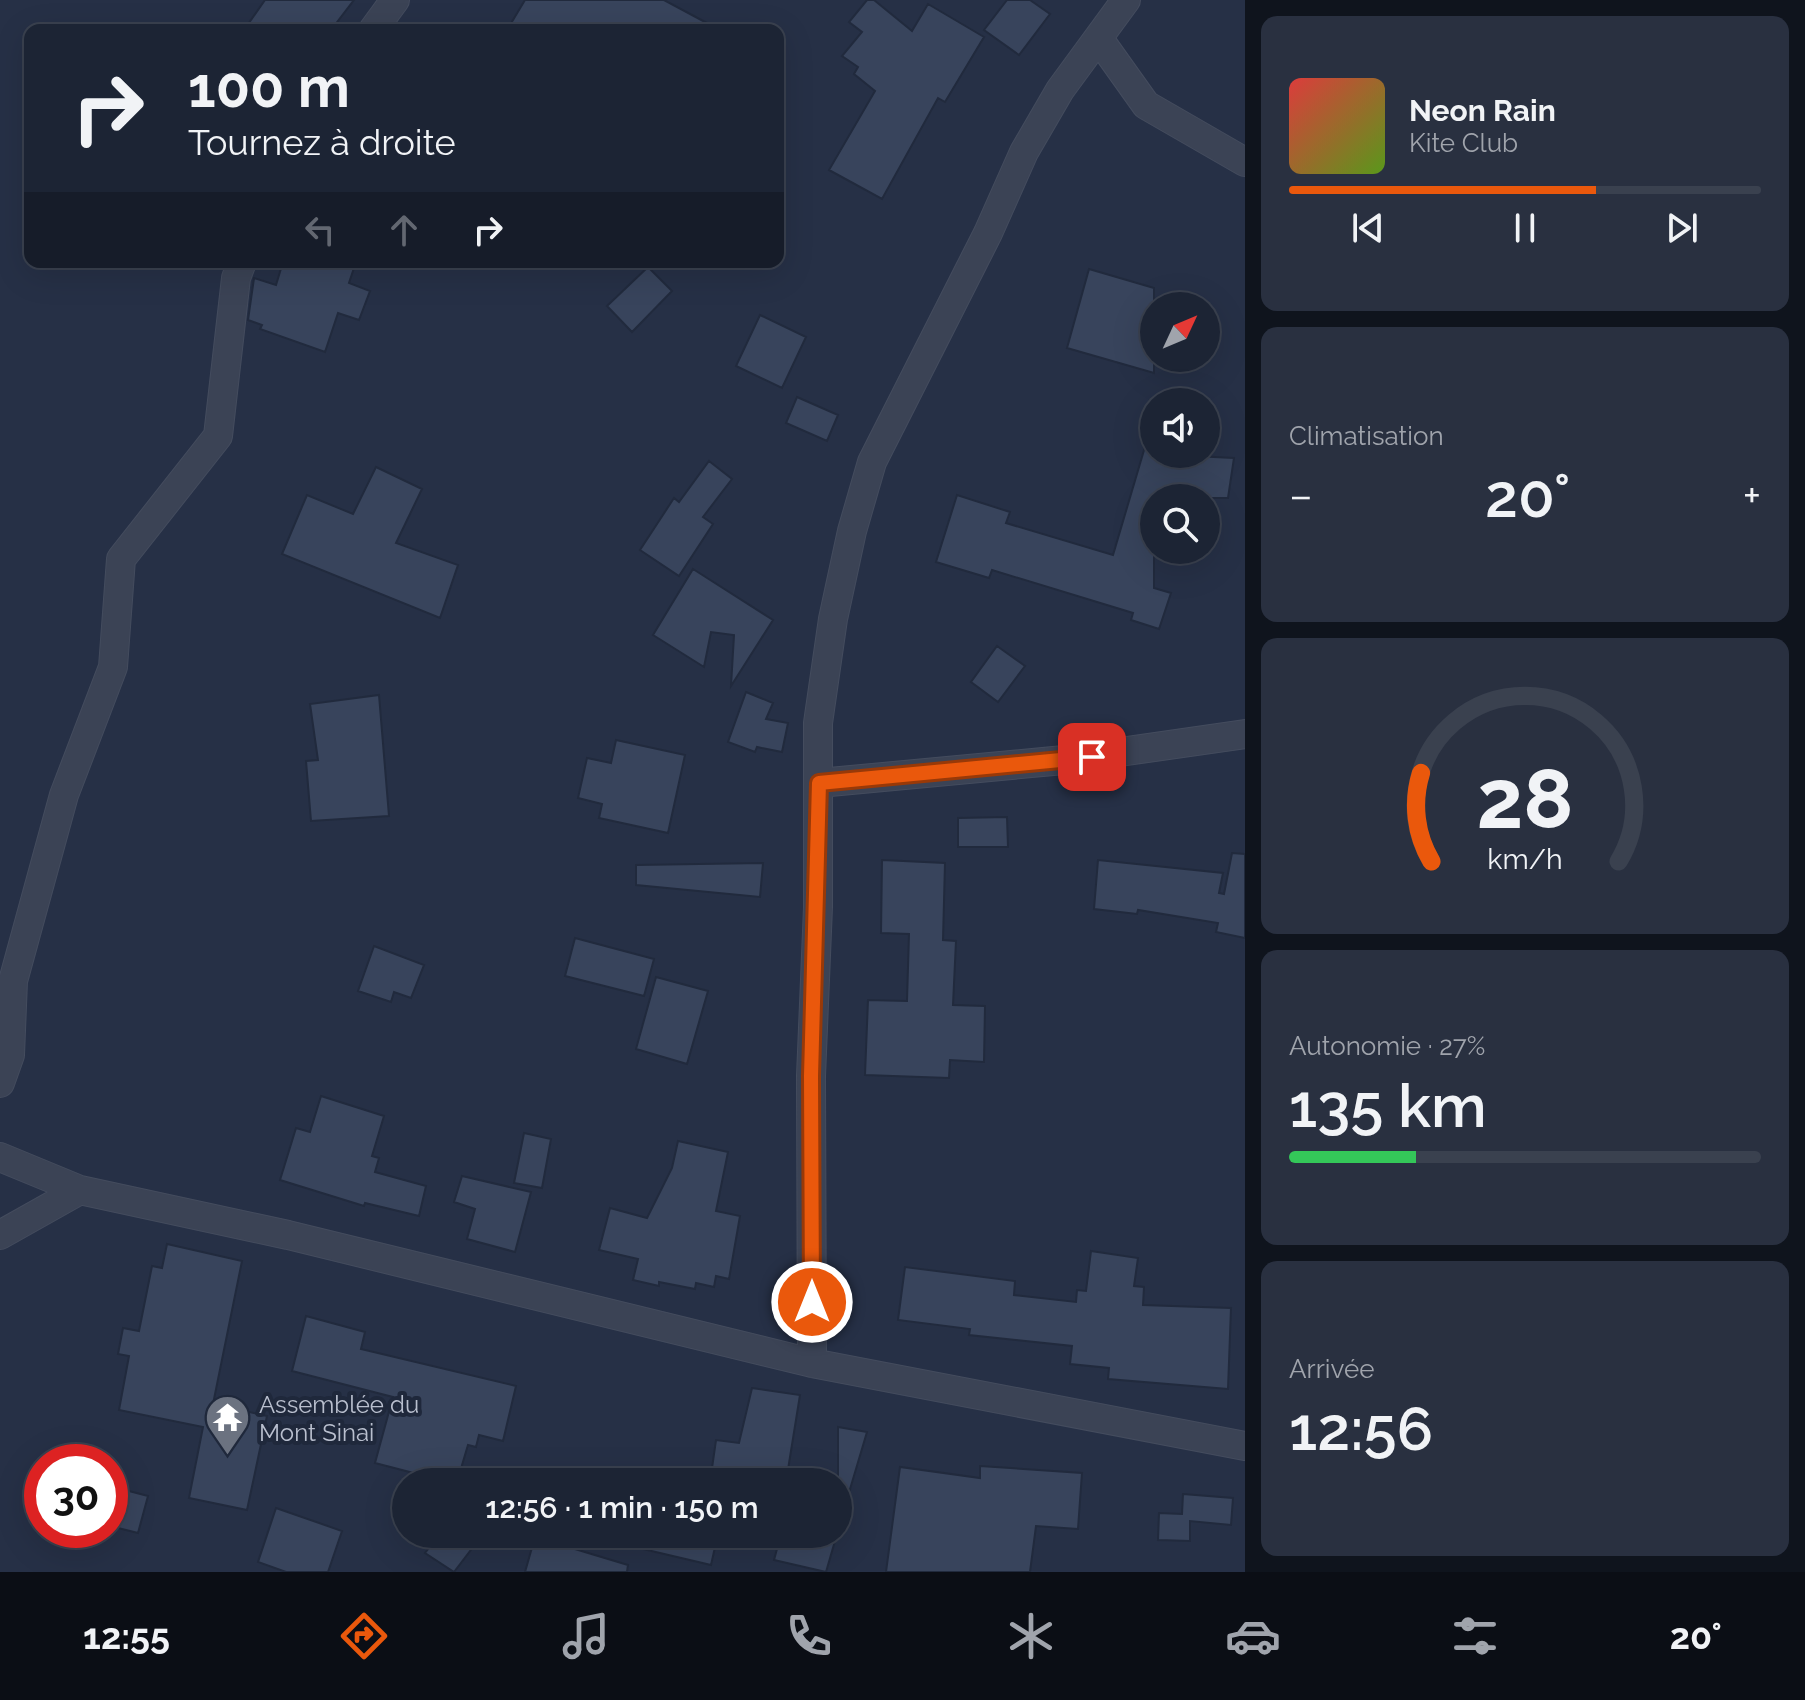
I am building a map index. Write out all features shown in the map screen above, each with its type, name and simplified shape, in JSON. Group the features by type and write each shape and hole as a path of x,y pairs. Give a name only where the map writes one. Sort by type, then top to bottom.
{"street":[{"path":"377,24 395,0"},
{"path":"812,1363 811,1076 818,723 833,619 872,462 988,233 1024,152 1060,90 1123,1"},
{"path":"1099,39 1146,105 1245,162"},
{"path":"0,1083 10,1055 13,981 64,795 113,667 121,559 218,436 236,278 240,268"},
{"path":"819,783 1080,758 1245,734"},
{"path":"0,1157 80,1190 288,1235 812,1363 1245,1446"},
{"path":"0,1235 80,1190"}],"building":[{"path":"265,0 354,0 336,24 248,24"},
{"path":"525,0 664,0 709,24 511,24"},
{"path":"867,0 874,0 912,31 928,4 984,37 945,102 938,98 882,199 829,170 875,91 854,74 858,67 842,56 862,32 849,22"},
{"path":"1007,0 1030,0 1050,14 1019,55 984,30"},
{"path":"281,268 354,268 349,283 370,291 359,320 338,313 325,352 260,329 262,325 248,320 254,278 276,285"},
{"path":"647,268 672,291 632,332 607,306"},
{"path":"1089,269 1154,288 1154,292 1140,292 1140,369 1067,348"},
{"path":"760,315 806,337 782,388 736,366"},
{"path":"797,397 838,415 827,441 786,423"},
{"path":"1220,457 1234,458 1228,498 1220,498 1220,484 1140,484 1140,564 1154,564 1154,588 1171,593 1159,629 1131,620 1133,613 992,570 989,578 936,562 957,495 1010,512 1006,523 1113,555 1140,464 1140,468 1220,468"},
{"path":"709,461 732,479 703,517 713,524 679,576 640,550 674,498 679,502"},
{"path":"376,467 422,489 396,543 458,565 440,618 282,554 307,495 353,514"},
{"path":"693,569 773,620 731,686 734,635 711,632 704,667 653,635"},
{"path":"997,646 1025,666 998,702 971,682"},
{"path":"746,692 773,703 766,719 788,723 782,752 757,747 755,752 728,742"},
{"path":"379,695 389,816 311,821 306,761 318,760 310,704"},
{"path":"616,740 685,755 668,833 599,818 602,804 578,798 587,758 611,763"},
{"path":"1007,817 1008,847 958,847 958,818"},
{"path":"1232,853 1245,854 1245,938 1216,932 1218,923 1138,910 1137,914 1094,909 1098,860 1223,873 1219,893 1224,894"},
{"path":"882,860 945,863 943,940 956,941 953,1005 985,1006 984,1062 950,1060 949,1078 865,1075 868,1000 907,1001 909,934 881,933"},
{"path":"763,863 760,897 636,885 636,865"},
{"path":"575,938 654,959 644,996 565,976"},
{"path":"374,946 424,965 411,998 394,992 391,1002 358,991"},
{"path":"656,977 708,991 687,1064 636,1049"},
{"path":"321,1096 384,1116 372,1156 379,1158 375,1172 426,1186 419,1216 365,1203 364,1206 280,1180 296,1128 310,1132"},
{"path":"524,1133 551,1139 542,1188 514,1183"},
{"path":"678,1141 728,1152 716,1211 740,1216 729,1279 716,1276 714,1287 696,1283 695,1289 659,1282 659,1286 633,1280 638,1259 599,1250 610,1208 647,1218 672,1168"},
{"path":"462,1176 531,1192 515,1252 467,1239 475,1209 454,1202"},
{"path":"167,1244 242,1261 213,1404 267,1416 247,1510 189,1498 203,1427 119,1410 129,1356 118,1354 123,1328 139,1331 152,1266 162,1268"},
{"path":"1091,1251 1138,1258 1134,1286 1144,1287 1143,1305 1231,1308 1228,1389 1108,1379 1109,1368 1070,1364 1072,1346 969,1335 970,1329 898,1320 905,1267 1015,1281 1014,1295 1076,1302 1077,1290 1086,1291"},
{"path":"306,1316 365,1332 361,1349 516,1386 503,1441 479,1435 476,1447 468,1445 461,1468 394,1468 375,1463 393,1397 292,1371"},
{"path":"752,1388 800,1395 788,1468 712,1468 716,1440 739,1443"},
{"path":"838,1427 867,1432 852,1482 852,1468 838,1468"},
{"path":"980,1466 1082,1473 1078,1529 1036,1526 1030,1572 886,1572 900,1467 980,1478"},
{"path":"128,1491 148,1496 138,1533 128,1530"},
{"path":"1183,1494 1233,1498 1231,1525 1190,1521 1190,1541 1158,1540 1159,1513 1182,1514"},
{"path":"276,1508 342,1531 328,1572 286,1572 258,1562"},
{"path":"429,1548 472,1548 454,1572 425,1553"},
{"path":"532,1548 572,1548 628,1565 627,1572 525,1572"},
{"path":"639,1548 715,1548 711,1565"},
{"path":"777,1548 833,1548 826,1572 774,1560"}],"place":[{"name":"Assemblée du Mont Sinai","path":"228,1457"}],"route":[{"path":"812,1302 811,1076 819,783 1092,757"}]}
